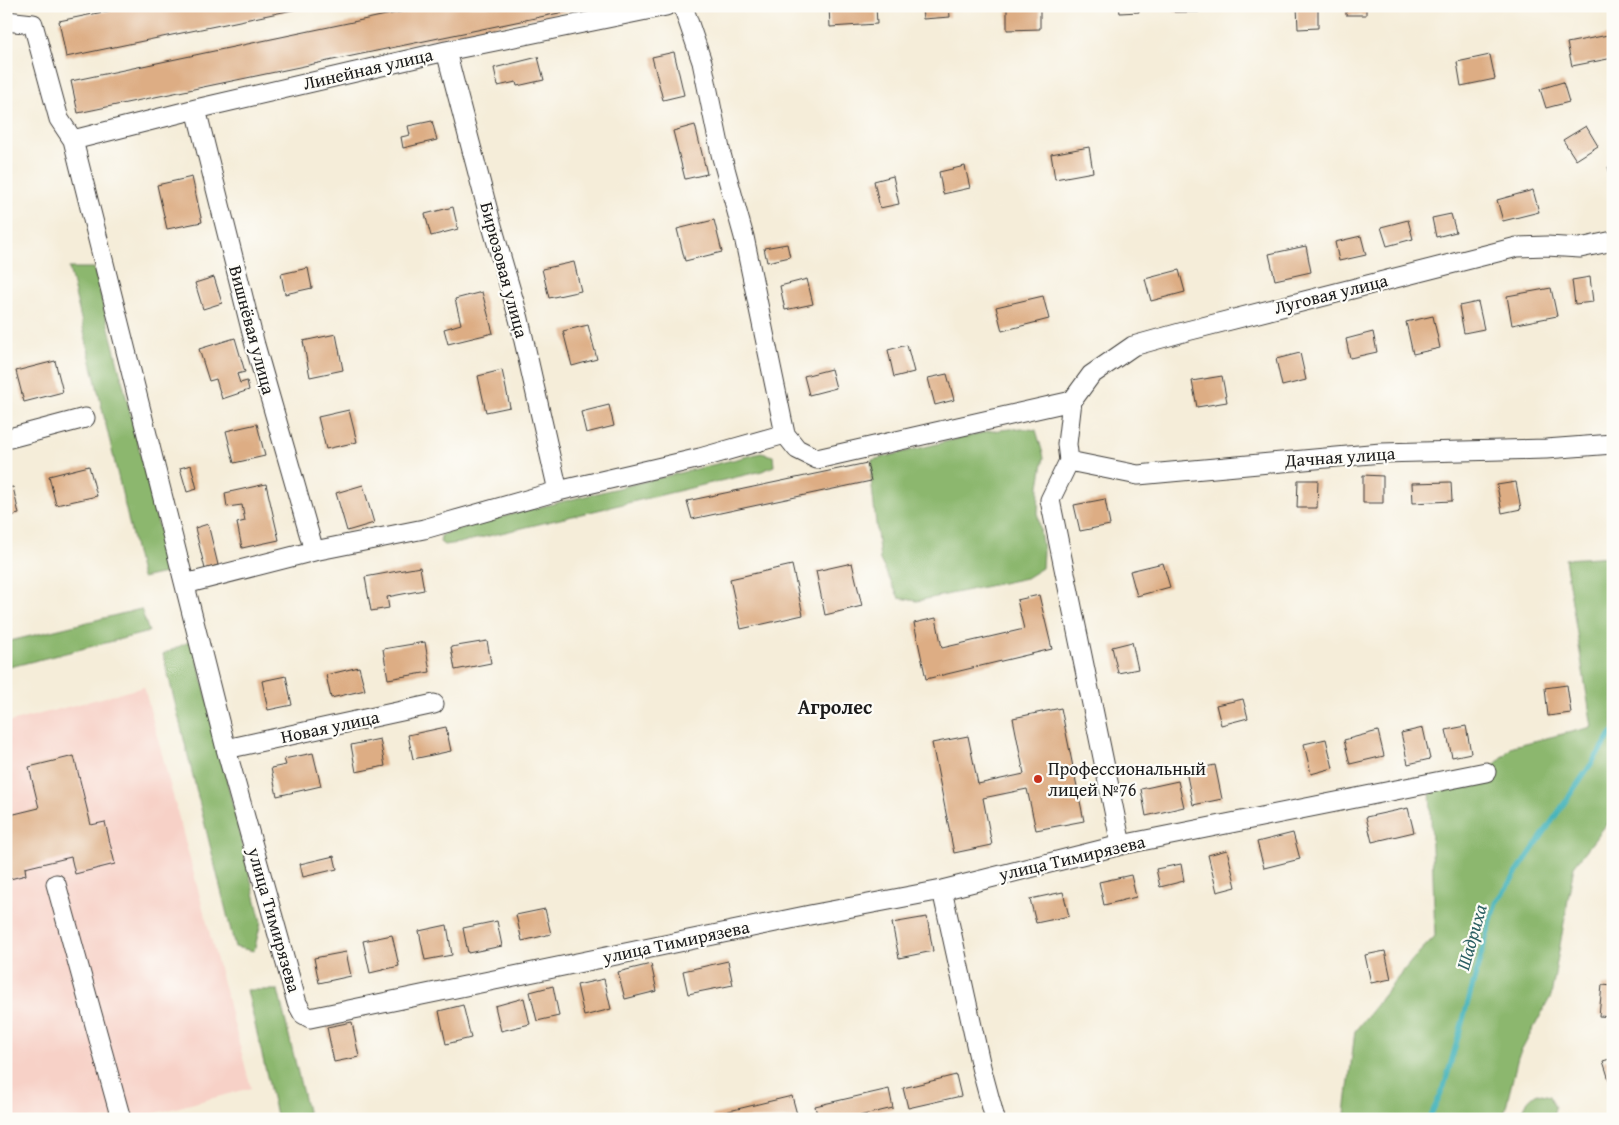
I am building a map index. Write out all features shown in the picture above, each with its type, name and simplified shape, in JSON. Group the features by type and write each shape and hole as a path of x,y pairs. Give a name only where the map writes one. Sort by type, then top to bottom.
{"street":[{"name":"Линейная улица","path":"73,140 196,108 446,50 666,6"},
{"path":"683,6 702,62 721,154 744,237 785,434 797,449 817,460 1072,401 1067,444 1069,461 1050,500 1121,845"},
{"name":"улица Тимирязева","path":"6,21 33,24 59,118 73,140 226,749 296,1003 303,1014 310,1018 800,917 942,890 1121,845 1486,772"},
{"name":"Бирюзовая улица","path":"446,50 490,218 519,319 558,491"},
{"name":"Вишнёвая улица","path":"196,108 255,345 314,551"},
{"name":"Луговая улица","path":"1072,401 1091,375 1133,346 1518,247 1580,248 1613,241"},
{"path":"6,438 85,418"},
{"path":"185,584 314,551 424,529 558,491 700,458 785,434"},
{"name":"Дачная улица","path":"1069,461 1138,476 1381,453 1546,449 1613,444"},
{"name":"Новая улица","path":"226,749 434,704"},
{"path":"56,884 121,1119"},
{"path":"942,890 981,1067 995,1119"}],"shaded area":[{"path":"144,687 251,1088 134,1119 6,1119 6,723"}],"green space":[{"path":"69,268 94,268 170,572 142,578"},
{"path":"1021,428 1036,430 1044,457 1039,486 1038,516 1043,550 1042,568 1026,578 917,601 899,598 880,560 871,478 872,460 989,431"},
{"path":"761,453 773,456 774,466 762,471 459,543 444,545 440,542 441,536 447,532 528,510"},
{"path":"1613,556 1613,816 1574,866 1551,996 1518,1057 1503,1119 1349,1119 1345,1113 1355,1031 1413,959 1435,936 1430,788 1471,788 1513,746 1592,727 1565,559"},
{"path":"141,609 149,632 6,668 6,642"},
{"path":"193,640 261,922 254,951 235,947 163,654"},
{"path":"247,990 278,990 309,1119 277,1119"},
{"path":"1537,1093 1550,1096 1555,1108 1552,1119 1523,1119 1523,1111 1526,1104"}],"building":[{"path":"132,6 307,7 66,57 59,21"},
{"path":"429,6 588,7 78,113 71,81"},
{"path":"829,6 876,6 877,24 830,27"},
{"path":"922,6 949,6 950,17 923,19"},
{"path":"1007,6 1040,6 1040,29 1007,30"},
{"path":"1119,6 1138,6 1139,12 1120,13"},
{"path":"1174,6 1199,6 1199,12 1174,12"},
{"path":"1243,6 1260,6 1260,9 1243,10"},
{"path":"1297,6 1318,6 1318,28 1298,29"},
{"path":"1346,6 1366,6 1366,15 1346,15"},
{"path":"1613,34 1613,58 1572,66 1567,43"},
{"path":"674,52 684,95 663,100 652,57"},
{"path":"1490,55 1495,79 1461,86 1457,62"},
{"path":"538,57 544,80 517,86 516,82 498,86 494,68"},
{"path":"1563,82 1569,102 1546,108 1540,89"},
{"path":"432,121 437,140 403,148 401,137 410,135 408,126"},
{"path":"695,125 707,174 685,179 673,131"},
{"path":"1586,126 1598,146 1576,160 1563,140"},
{"path":"1089,147 1093,172 1055,179 1051,154"},
{"path":"965,166 970,188 943,194 939,172"},
{"path":"1613,166 1613,183 1612,183 1608,167"},
{"path":"893,176 899,204 880,208 874,181"},
{"path":"192,177 202,222 167,229 157,185"},
{"path":"1533,190 1539,212 1503,221 1497,200"},
{"path":"453,207 458,229 431,236 425,214"},
{"path":"1451,214 1456,232 1436,237 1432,218"},
{"path":"714,220 722,252 685,261 677,229"},
{"path":"1408,220 1413,239 1387,246 1381,227"},
{"path":"1361,236 1366,255 1339,261 1335,242"},
{"path":"787,244 790,257 767,262 764,248"},
{"path":"1306,246 1311,272 1275,280 1269,254"},
{"path":"574,262 581,291 549,298 542,269"},
{"path":"308,268 312,288 285,294 281,274"},
{"path":"1179,270 1185,292 1151,301 1145,279"},
{"path":"214,277 222,303 203,309 195,283"},
{"path":"1590,277 1593,302 1575,304 1572,280"},
{"path":"807,279 813,304 785,310 780,286"},
{"path":"1551,288 1557,316 1512,325 1507,296"},
{"path":"482,292 493,333 448,344 444,329 461,324 455,299"},
{"path":"1043,296 1049,319 1002,331 996,307"},
{"path":"1478,302 1484,329 1464,333 1459,306"},
{"path":"1433,316 1440,348 1413,354 1406,322"},
{"path":"588,325 597,359 572,366 563,331"},
{"path":"1373,332 1377,352 1350,358 1346,339"},
{"path":"336,334 343,370 310,377 303,341"},
{"path":"235,338 245,372 237,374 240,383 247,381 249,390 222,399 216,379 209,381 199,349"},
{"path":"907,345 914,372 894,377 888,350"},
{"path":"1300,353 1306,380 1282,386 1276,359"},
{"path":"55,361 63,392 24,402 16,371"},
{"path":"831,369 836,388 809,395 804,376"},
{"path":"502,370 510,407 486,412 478,376"},
{"path":"947,374 954,400 935,405 928,378"},
{"path":"1222,376 1227,402 1197,407 1192,381"},
{"path":"609,405 614,426 586,433 581,412"},
{"path":"349,410 357,442 326,449 318,417"},
{"path":"257,424 265,456 234,463 226,431"},
{"path":"867,463 871,481 692,519 687,501"},
{"path":"191,465 197,489 187,492 180,468"},
{"path":"89,466 97,496 56,505 49,476"},
{"path":"1363,475 1383,476 1383,503 1363,503"},
{"path":"1298,480 1318,480 1317,508 1297,508"},
{"path":"1451,482 1452,501 1413,503 1412,483"},
{"path":"1516,482 1521,509 1502,513 1497,485"},
{"path":"266,484 279,540 242,548 237,523 245,521 242,505 227,507 225,493"},
{"path":"363,485 374,523 347,531 336,493"},
{"path":"13,487 19,514 6,517 6,488"},
{"path":"1105,499 1110,525 1080,531 1074,505"},
{"path":"208,524 218,565 205,569 195,528"},
{"path":"852,563 862,606 825,615 816,571"},
{"path":"1163,563 1170,587 1137,596 1130,571"},
{"path":"792,565 803,615 741,629 730,579"},
{"path":"420,567 424,590 387,597 389,608 371,611 365,577"},
{"path":"1039,595 1052,649 926,679 914,623 936,618 942,648 1024,629 1017,600"},
{"path":"487,641 491,663 455,670 451,647"},
{"path":"425,642 430,672 388,679 383,649"},
{"path":"1132,642 1138,669 1118,673 1112,647"},
{"path":"359,667 365,690 331,698 326,675"},
{"path":"286,676 292,705 268,710 262,681"},
{"path":"1567,685 1571,713 1548,716 1545,688"},
{"path":"1243,699 1248,718 1221,725 1216,705"},
{"name":"Профессиональный лицей №76","path":"1061,708 1084,821 1036,830 1027,789 983,798 992,845 954,853 932,743 968,736 978,784 1024,774 1013,718"},
{"path":"1466,726 1471,753 1452,757 1446,730"},
{"path":"446,727 451,751 413,759 408,735"},
{"path":"1423,728 1430,759 1408,764 1401,733"},
{"path":"1378,731 1384,756 1350,764 1344,740"},
{"path":"380,739 385,766 356,772 351,745"},
{"path":"1326,739 1333,768 1311,774 1304,744"},
{"path":"313,753 321,786 277,796 271,768 286,765 284,759"},
{"path":"74,756 91,825 105,822 115,864 75,874 71,857 25,868 26,875 6,880 6,816 39,808 29,767"},
{"path":"1215,765 1222,799 1193,805 1186,771"},
{"path":"1178,781 1184,807 1146,816 1141,789"},
{"path":"1408,808 1414,832 1372,842 1366,817"},
{"path":"1293,833 1300,859 1264,868 1257,842"},
{"path":"1227,850 1236,887 1217,892 1208,855"},
{"path":"334,856 337,869 303,877 300,864"},
{"path":"1181,864 1184,881 1160,887 1156,869"},
{"path":"1131,875 1136,897 1104,905 1099,882"},
{"path":"1063,892 1069,916 1036,923 1030,899"},
{"path":"545,909 551,934 522,941 516,915"},
{"path":"927,917 933,951 899,958 892,923"},
{"path":"497,921 502,946 468,953 463,928"},
{"path":"447,925 452,955 425,960 419,931"},
{"path":"392,935 399,966 370,973 363,941"},
{"path":"1385,951 1391,979 1371,983 1365,955"},
{"path":"346,952 351,976 319,983 314,958"},
{"path":"728,961 733,985 688,994 683,971"},
{"path":"651,964 657,991 625,999 618,972"},
{"path":"604,979 611,1009 584,1016 577,985"},
{"path":"1602,985 1613,986 1613,1017 1599,1016"},
{"path":"553,986 559,1016 537,1021 530,992"},
{"path":"524,998 530,1024 501,1031 495,1006"},
{"path":"463,1005 471,1038 446,1044 439,1011"},
{"path":"352,1022 359,1057 334,1062 327,1027"},
{"path":"1613,1058 1613,1085 1611,1086 1603,1061"},
{"path":"956,1075 961,1096 908,1108 903,1088"},
{"path":"889,1089 893,1108 847,1119 818,1119 815,1106"},
{"path":"792,1096 798,1118 713,1119 712,1115"}],"waterway":[{"name":"Шадриха","path":"1429,1119 1444,1087 1496,903 1613,732"}],"place":[{"name":"Профессиональный лицей №76","path":"1038,779"}],"district":[{"name":"Агролес","path":"835,707"}]}
